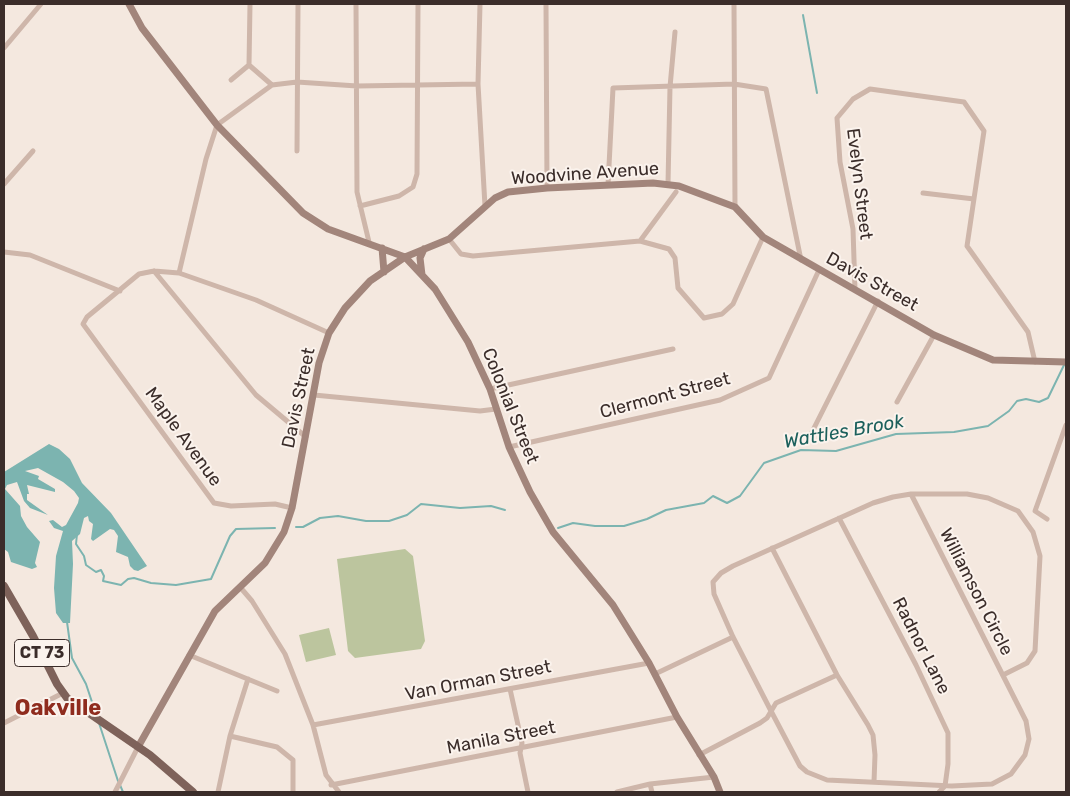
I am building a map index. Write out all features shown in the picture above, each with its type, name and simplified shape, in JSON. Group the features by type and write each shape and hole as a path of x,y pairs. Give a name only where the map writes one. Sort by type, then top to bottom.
{"main road":[{"name":"Colonial Street","path":"129,4 142,28 217,125 303,213 328,229 369,242 405,257 435,289 468,342 490,389 508,447 530,492 554,532 613,605 649,663 698,755 714,777 720,792"},
{"name":"Woodvine Avenue","path":"449,239 495,198 508,192 608,185 668,184 677,189"},
{"name":"Davis Street","path":"677,189 735,207 763,237 801,260 878,301 934,335 993,360 1066,362"},
{"name":"Davis Street","path":"138,747 215,611 265,563 284,532 292,508 319,363 329,333 345,308 370,281 405,257 449,239"},
{"path":"382,248 384,272"},
{"path":"422,275 420,258 424,249"},
{"name":"CT 73","path":"4,586 64,693 87,713 138,747 193,792"}],"street":[{"path":"4,48 41,4"},
{"path":"249,66 250,4"},
{"path":"297,150 298,4"},
{"path":"356,4 357,192 369,242"},
{"path":"360,206 399,196 413,187 418,174 418,4"},
{"path":"480,4 478,84 485,206"},
{"path":"546,4 546,188"},
{"path":"734,4 735,207"},
{"path":"668,184 670,87 675,32"},
{"path":"231,80 249,66"},
{"path":"249,66 272,84"},
{"path":"179,273 206,159 217,125 272,84 296,82 357,86 478,84"},
{"path":"608,185 613,88 734,84 766,89 789,193 801,260"},
{"name":"Evelyn Street","path":"855,290 853,229 840,162 837,118 853,99 870,89 964,102 984,131 967,246 1028,332 1035,362"},
{"path":"4,184 33,151"},
{"path":"640,241 677,189"},
{"path":"923,193 974,199"},
{"path":"449,239 461,254 473,256 640,241 669,249 675,258 678,288 690,305 704,318 722,314 732,304 763,237"},
{"path":"4,252 30,255 120,291 139,274 154,272 179,273 256,300 329,333"},
{"name":"Clermont Street","path":"508,447 720,400 769,378 819,270"},
{"path":"154,272 256,396 306,437"},
{"name":"Maple Avenue","path":"120,291 87,316 83,324 214,503 231,506 275,504 292,508"},
{"path":"812,432 878,301"},
{"path":"897,402 934,335"},
{"path":"490,389 673,349"},
{"path":"314,395 480,411 496,409"},
{"path":"1047,519 1036,511 1066,426"},
{"path":"911,494 967,494 988,498 1018,512 1033,532 1040,556 1035,650 1027,663 1003,674"},
{"name":"Williamson Circle","path":"911,494 1026,721 1028,739 1025,755 1011,774 992,784 945,786 827,780 806,772 800,766 733,637 717,603 713,582 721,573 733,566 839,518 873,503 911,494"},
{"name":"Radnor Lane","path":"839,518 940,713 948,733 949,749 945,786"},
{"path":"772,548 837,675 873,735 874,782"},
{"path":"240,587 252,601 285,654 313,725 326,774 332,785 339,792"},
{"path":"655,674 733,637"},
{"path":"189,655 277,691"},
{"name":"Van Orman Street","path":"313,725 649,663"},
{"path":"698,755 760,723 767,718 776,703 837,675"},
{"path":"218,792 230,736 248,679"},
{"path":"510,689 528,792"},
{"path":"4,723 64,693"},
{"name":"Manila Street","path":"332,785 677,717"},
{"path":"230,736 277,747 293,760 294,792"},
{"path":"115,792 138,747"},
{"path":"617,792 650,784 714,777"},
{"path":"650,784 652,792"},
{"path":"939,792 945,786"}],"green space":[{"path":"405,549 413,556 425,641 421,649 355,658 348,651 337,559"},
{"path":"329,628 336,655 306,662 299,635"}],"water":[{"path":"49,444 59,449 70,459 82,483 111,513 147,566 138,571 134,570 130,566 128,557 116,552 118,536 114,530 110,529 93,541 91,539 93,524 89,521 88,516 84,518 80,534 72,541 73,564 70,623 63,623 56,613 54,588 56,556 63,531 54,528 49,521 53,520 62,527 66,525 78,503 79,498 74,491 63,482 38,468 25,471 39,476 38,479 55,489 55,492 27,485 29,494 27,494 27,500 48,515 30,508 24,501 17,482 7,485 5,489 20,506 21,516 27,527 40,542 35,563 37,567 32,569 11,562 8,552 4,549 4,472"}],"waterway":[{"path":"803,15 817,93"},
{"name":"Wattles Brook","path":"558,528 573,523 595,526 624,526 647,519 666,510 704,503 713,496 727,503 740,496 764,463 801,450 836,451 896,434 954,432 988,426 1009,411 1017,401 1026,399 1039,402 1048,398 1065,363"},
{"name":"Wattles Brook","path":"296,527 303,527 320,518 338,516 366,521 389,521 407,515 421,504 460,508 491,506 505,510"},
{"name":"Wattles Brook","path":"77,534 76,544 84,556 86,565 96,572 101,570 104,576 103,581 121,585 128,579 134,578 151,583 176,585 211,579 230,536 236,529 275,528"},
{"path":"67,622 72,658 86,684 96,714"},
{"path":"99,723 118,781"},
{"path":"120,785 123,792"}],"district":[{"name":"Oakville","path":"58,709"}]}
